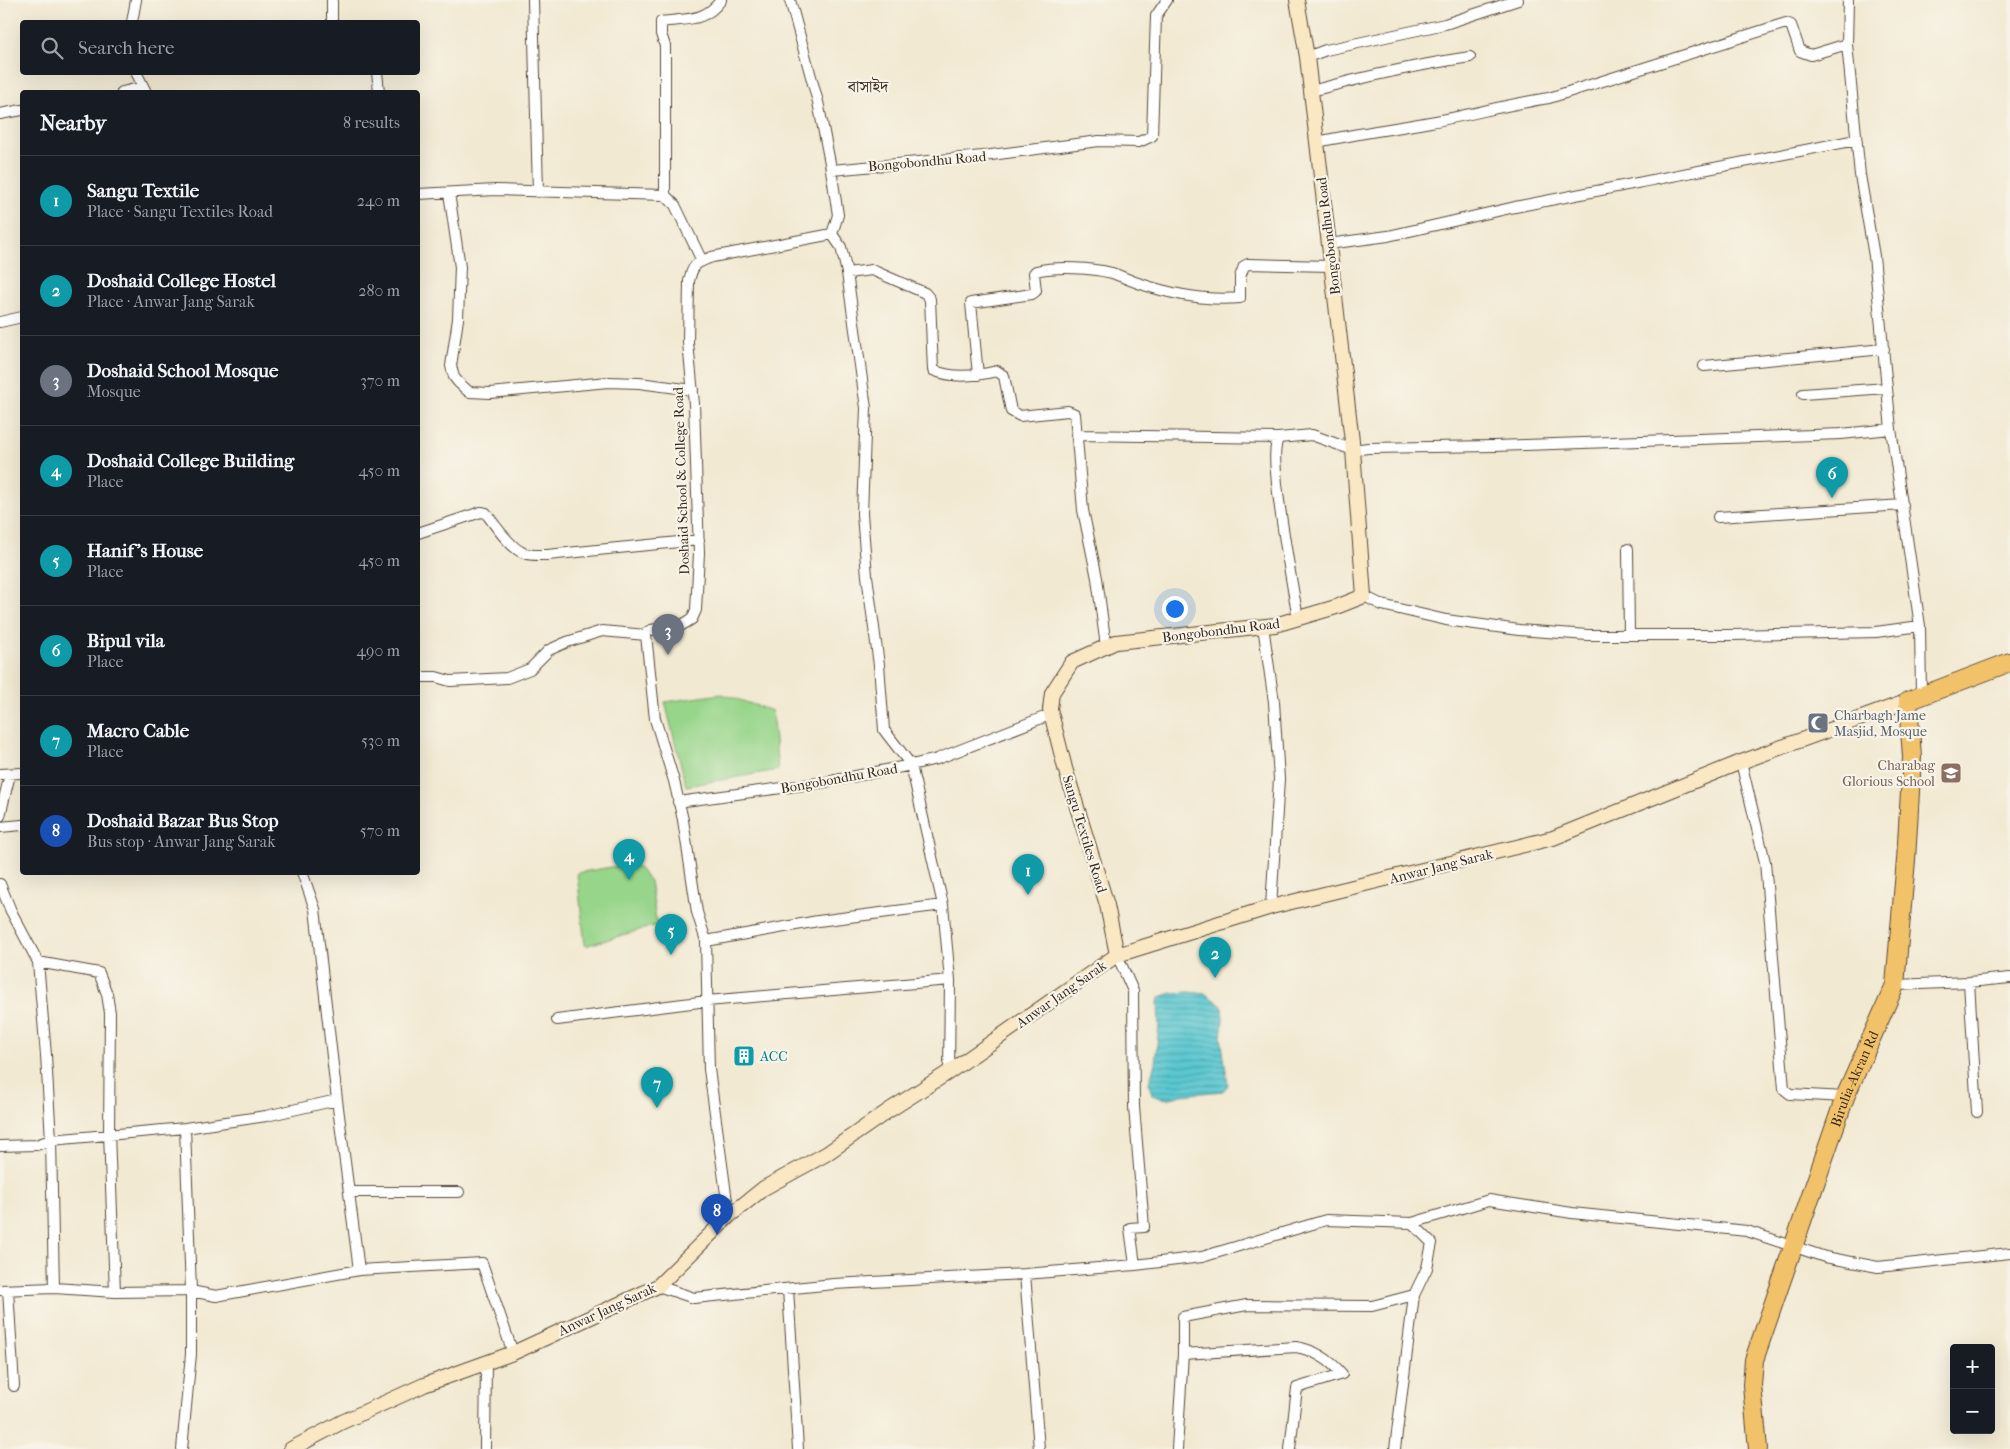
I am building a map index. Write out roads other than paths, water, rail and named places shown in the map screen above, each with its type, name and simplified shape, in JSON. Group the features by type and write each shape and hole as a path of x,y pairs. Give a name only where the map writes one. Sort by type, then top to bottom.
{"highway":[{"path":"1914,699 2010,662"},
{"name":"Birulia-Akran Rd","path":"1758,1449 1752,1385 1754,1360 1845,1097 1895,985 1906,860 1914,699"}],"main road":[{"name":"Bongobondhu Road","path":"1052,714 1052,693 1072,662 1116,642 1275,625 1336,607 1364,596 1353,450 1307,56 1297,0"},
{"name":"Anwar Jang Sarak","path":"291,1449 342,1422 424,1385 513,1353 658,1286 729,1216 764,1188 826,1154 949,1072 1117,955 1271,907 1553,838 1741,762 1914,699"},
{"name":"Sangu Textiles Road","path":"1052,714 1065,768 1107,905 1117,955"}],"street":[{"path":"132,20 136,0"},
{"path":"332,0 332,20"},
{"path":"533,0 538,192"},
{"path":"721,0 714,9 697,18 661,22 661,34 665,46 665,194 675,205 702,261 712,256 832,234"},
{"path":"790,0 818,102 832,170 838,215 832,234"},
{"name":"Bongobondhu Road","path":"832,170 983,156 1099,141 1139,142 1152,136 1156,16 1167,0"},
{"path":"1307,56 1326,50 1445,24 1518,0"},
{"path":"1848,0 1847,44 1860,176 1874,256 1891,429 1920,626 1914,699"},
{"path":"1317,142 1430,122 1510,104 1550,98 1786,23 1792,25 1800,52 1810,55 1847,44"},
{"path":"1311,91 1358,78 1470,57"},
{"path":"137,75 144,90"},
{"path":"377,75 379,90"},
{"path":"0,114 20,110"},
{"path":"1328,244 1388,236 1515,207 1856,140"},
{"path":"420,194 496,190 665,194"},
{"path":"448,193 460,267 458,319 451,366 454,377 470,392 608,382 639,383 693,390"},
{"path":"832,234 841,247 866,408 862,514 867,576 879,665 884,730 911,766 943,904 950,980 949,1072"},
{"name":"Doshaid School & College Road","path":"646,635 647,632 652,630 682,625 692,619 696,610 699,540 693,390 688,343 689,281 691,271 696,263 702,261"},
{"path":"978,375 971,303 1032,294 1036,291 1034,273 1036,271 1095,270 1114,274 1138,284 1191,296 1240,298 1240,277 1244,266 1248,264 1331,266"},
{"path":"846,273 872,270 925,293 930,299 933,370 942,374 978,375 997,371 1004,376 1011,411 1020,416 1068,411 1075,414 1083,510 1098,578 1106,647"},
{"path":"0,322 20,317"},
{"path":"1704,366 1884,349"},
{"path":"1803,394 1887,388"},
{"path":"1076,436 1278,438 1312,435 1353,450 1368,448 1494,446 1841,434 1891,429"},
{"path":"1278,438 1275,462 1281,521 1298,618"},
{"path":"1718,516 1903,505"},
{"path":"420,532 481,512 486,513 521,552 527,554 548,555 699,540"},
{"path":"1628,549 1629,635"},
{"path":"1364,596 1382,605 1464,622 1529,631 1588,635 1876,632 1920,626"},
{"path":"420,677 436,677 450,681 507,678 530,669 549,650 602,631 646,635 655,719 674,781 697,912 706,941 709,1069 729,1216"},
{"path":"1264,633 1274,702 1279,779 1271,907"},
{"name":"Bongobondhu Road","path":"678,802 826,782 911,766 937,759 1052,714"},
{"path":"1741,762 1765,862 1784,1089 1790,1094 1845,1097"},
{"path":"0,816 5,774 20,773"},
{"path":"0,827 20,826"},
{"path":"303,875 315,909 359,1270"},
{"path":"0,884 11,911 38,962 51,1140 54,1288"},
{"path":"706,941 818,921 943,904"},
{"path":"1117,955 1133,991 1134,1107 1144,1226 1130,1228 1135,1265"},
{"path":"38,962 99,973 106,994 110,1013 109,1134 115,1292"},
{"path":"1895,985 1969,982 2010,978"},
{"path":"557,1020 707,1001 950,980"},
{"path":"1969,982 1977,1112"},
{"path":"0,1146 36,1145 51,1140 185,1128 266,1116 337,1100"},
{"path":"182,1449 191,1354 191,1291 185,1128"},
{"path":"349,1192 459,1192"},
{"path":"658,1286 694,1298 834,1284 1025,1274 1135,1265 1202,1257 1326,1220 1412,1223 1489,1200 1572,1213 1747,1231 1794,1245 1825,1257 1878,1267 2010,1253"},
{"path":"1395,1449 1414,1296 1427,1268 1432,1243 1412,1223"},
{"path":"14,1386 4,1290 54,1288 115,1292 191,1291 216,1296 359,1270 482,1263 513,1353"},
{"path":"1025,1274 1039,1449"},
{"path":"788,1289 798,1449"},
{"path":"1177,1449 1184,1354 1183,1317 1247,1305 1372,1306 1414,1296"},
{"path":"1184,1354 1296,1347 1311,1350 1331,1362 1342,1374 1297,1388 1290,1449"},
{"path":"485,1449 486,1362"}],"water":[{"path":"1172,993 1206,994 1222,1006 1221,1037 1228,1085 1223,1091 1181,1095 1168,1099 1157,1097 1152,1094 1149,1083 1155,1063 1159,1026 1158,1002 1160,997"}],"place":[{"name":"Bipul vila","path":"1832,498"},
{"name":"Doshaid School Mosque","path":"668,655"},
{"name":"Charbagh Jame Masjid, Mosque","path":"1818,723"},
{"name":"Charabag Glorious School","path":"1951,773"},
{"name":"Doshaid College Building","path":"629,880"},
{"name":"Sangu Textile","path":"1028,895"},
{"name":"Hanif's House","path":"671,955"},
{"name":"Doshaid College Hostel","path":"1215,978"},
{"name":"ACC","path":"744,1056"},
{"name":"Macro Cable","path":"657,1108"},
{"name":"Doshaid Bazar Bus Stop","path":"717,1235"}],"district":[{"name":"বাসাইদ","path":"868,86"}]}
